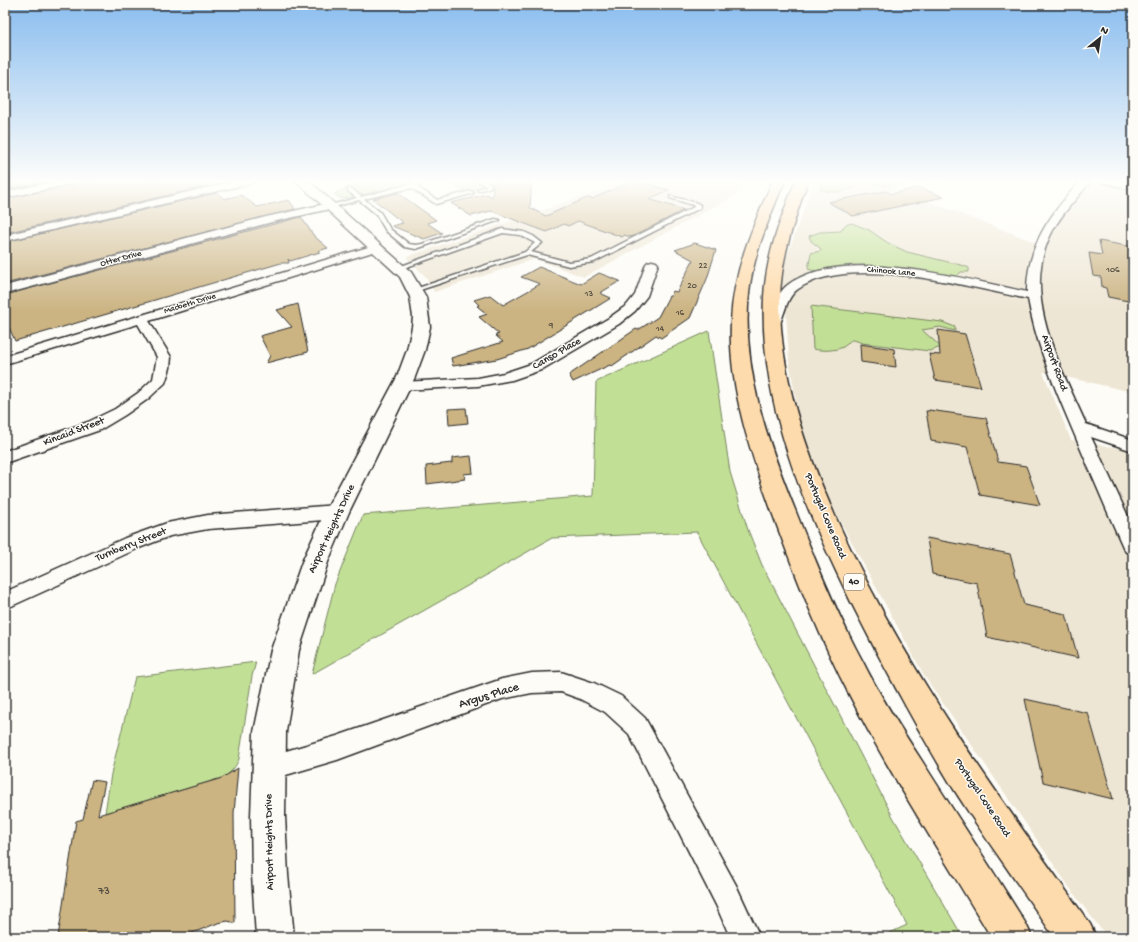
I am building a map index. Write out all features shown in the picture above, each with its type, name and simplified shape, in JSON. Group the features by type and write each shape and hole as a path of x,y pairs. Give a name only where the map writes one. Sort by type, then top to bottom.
{"main road":[{"path":"761,224 754,240 745,272 741,295 740,346 744,379 753,423 770,477 821,605 854,674 901,757 1013,937"},
{"name":"Portugal Cove Road","path":"786,224 778,255 772,295 772,326 779,383 804,468 829,529 861,596 906,679 966,777 1078,937"}],"street":[{"path":"5,238 65,224"},
{"name":"Otter Drive","path":"5,290 251,224"},
{"name":"Airport Heights Drive","path":"275,937 270,875 268,816 270,732 285,650 315,562 337,512 412,364 421,327 420,305 415,290 399,268 350,224"},
{"name":"Airport Road","path":"1051,224 1042,242 1038,254 1034,297 1041,329 1079,427 1133,547"},
{"name":"Macbeth Drive","path":"5,360 376,248"},
{"name":"Canso Place","path":"402,386 478,382 507,377 536,367 614,321 631,308 641,296 652,264"},
{"name":"Chinook Lane","path":"772,326 783,298 794,287 819,275 850,270 890,270 913,273 1034,297"},
{"name":"Kincaid Street","path":"5,457 94,426 120,412 143,396 160,380 164,357 141,320"},
{"path":"1079,427 1103,434 1133,446"},
{"name":"Turnberry Street","path":"5,601 132,543 167,530 208,522 337,512"},
{"name":"Argus Place","path":"269,768 337,748 502,689 532,683 561,682 586,690 613,704 637,726 726,895 745,937"}],"lane":[{"path":"384,224 388,230 407,246 412,248 483,224"},
{"path":"527,253 569,264 592,262 666,224"},
{"path":"399,268 509,230 538,243 537,246 527,253 415,290"}],"shaded area":[{"path":"502,224 682,224 584,277 535,259 434,292 426,277 406,257"},
{"path":"798,224 987,224 1040,244 1053,224 1133,224 1133,392 1043,372 1071,440 1124,449 1133,453 1133,937 1107,937 1074,894 925,677 817,479 802,435 789,361 786,311 781,282 784,265"}],"green space":[{"path":"854,224 869,230 888,243 907,252 965,266 969,268 969,272 961,272 956,277 866,265 853,265 818,271 808,269 811,253 821,251 820,248 811,241 809,236 820,232 841,231 845,225"},
{"path":"811,306 942,322 955,327 955,331 940,327 922,330 941,347 930,351 862,343 854,340 851,340 840,348 816,350 813,349"},
{"path":"709,331 730,472 748,530 762,565 893,817 961,934 953,937 881,937 907,925 697,532 552,538 312,674 335,584 363,515 593,496 596,382"},
{"path":"256,662 252,676 239,759 230,772 222,778 105,813 111,774 135,677"}],"building":[{"path":"5,224 44,224 5,233"},
{"path":"83,224 237,224 5,284 5,242"},
{"path":"275,224 306,224 314,236 328,248 290,261 288,259 289,263 281,263 15,341 8,325 5,326 5,295"},
{"path":"399,224 428,224 442,233 424,239 392,226"},
{"path":"526,224 572,224 568,226 564,224 547,232"},
{"path":"586,224 657,224 634,236 629,237 625,235 622,237"},
{"path":"1099,241 1133,247 1133,302 1108,297 1106,288 1102,287 1101,277 1093,276 1089,253 1102,255"},
{"path":"695,243 716,250 707,279 690,318 661,338 656,335 612,366 610,365 573,382 569,375 636,329 638,330 658,317 669,296 671,296 673,291 677,292 693,260 675,250"},
{"path":"539,267 581,284 599,273 620,281 600,293 611,298 528,349 497,359 453,366 451,358 503,342 495,335 499,334 479,317 487,314 477,306 479,305 474,300 490,295 503,305 540,284 521,277"},
{"path":"298,304 308,352 266,363 270,356 260,336 292,327 277,310"},
{"path":"938,330 965,334 981,387 935,380 929,354 940,355"},
{"path":"860,344 894,349 896,367 861,362"},
{"path":"466,408 468,423 449,425 448,409"},
{"path":"929,410 986,418 998,462 1026,466 1040,505 980,495 967,447 931,441 926,411"},
{"path":"471,456 473,473 464,474 465,479 427,484 426,466 452,463 452,458"},
{"path":"927,538 1010,554 1024,605 1066,614 1078,658 987,637 977,583 932,574"},
{"path":"1025,699 1088,713 1113,799 1043,782"},
{"path":"238,768 234,813 235,923 228,921 218,923 182,937 58,937 76,821 83,819 92,780 105,782 98,815 222,778"}]}
